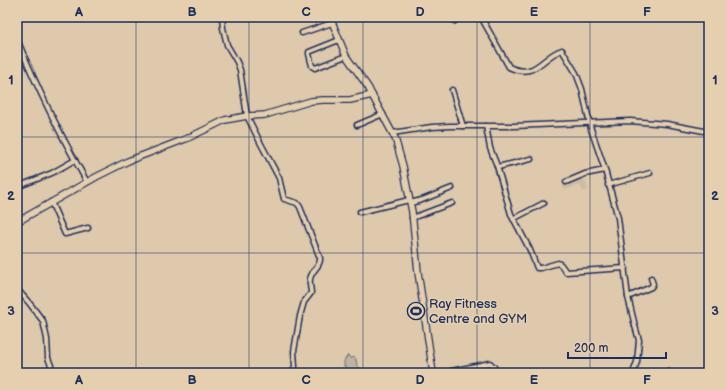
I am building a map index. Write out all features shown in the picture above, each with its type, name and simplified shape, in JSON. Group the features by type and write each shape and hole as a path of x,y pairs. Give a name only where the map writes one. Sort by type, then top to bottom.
{"street":[{"path":"222,17 227,45 240,70 247,116 279,178 284,199 297,203 300,207 320,258 320,264 311,274 309,282 311,293 304,302 300,316 294,351 295,367 292,373"},
{"path":"330,17 346,56 368,87 383,114 401,158 410,202 433,373"},
{"path":"455,21 460,17"},
{"path":"481,17 506,64 512,69 530,70 539,66 560,50 564,51 581,83 590,123 618,218 628,297 639,340 637,362 633,373"},
{"path":"302,33 332,23"},
{"path":"17,39 42,96 87,182"},
{"path":"340,40 309,52 312,66 315,68 346,56"},
{"path":"362,98 368,87"},
{"path":"452,90 463,126"},
{"path":"17,222 87,182 128,161 188,138 225,120 247,116 265,115 312,101 350,100 372,95"},
{"path":"357,126 383,114"},
{"path":"392,133 432,127 514,126 630,121 648,122 709,132"},
{"path":"486,126 490,148 498,167 514,219 530,250 537,268 558,262 566,272 625,268"},
{"path":"498,167 531,158"},
{"path":"17,187 52,173 75,160"},
{"path":"566,182 584,174 605,170"},
{"path":"608,185 650,174"},
{"path":"360,212 422,200 452,188"},
{"path":"52,202 65,234 88,228"},
{"path":"412,218 452,203"},
{"path":"514,219 544,203"},
{"path":"628,297 651,287 651,278"},
{"path":"17,289 43,321 47,339 48,358 54,373"},
{"path":"442,373 490,363 494,366 495,373"}],"shaded area":[{"path":"583,176 588,190 583,192 580,185 564,190 563,185 578,180 578,178"},
{"path":"348,355 351,359 354,357 356,359 357,366 360,368 356,373 348,373 347,368 344,366 344,361"}],"place":[{"name":"Ray Fitness Centre and GYM","path":"416,311"}]}
